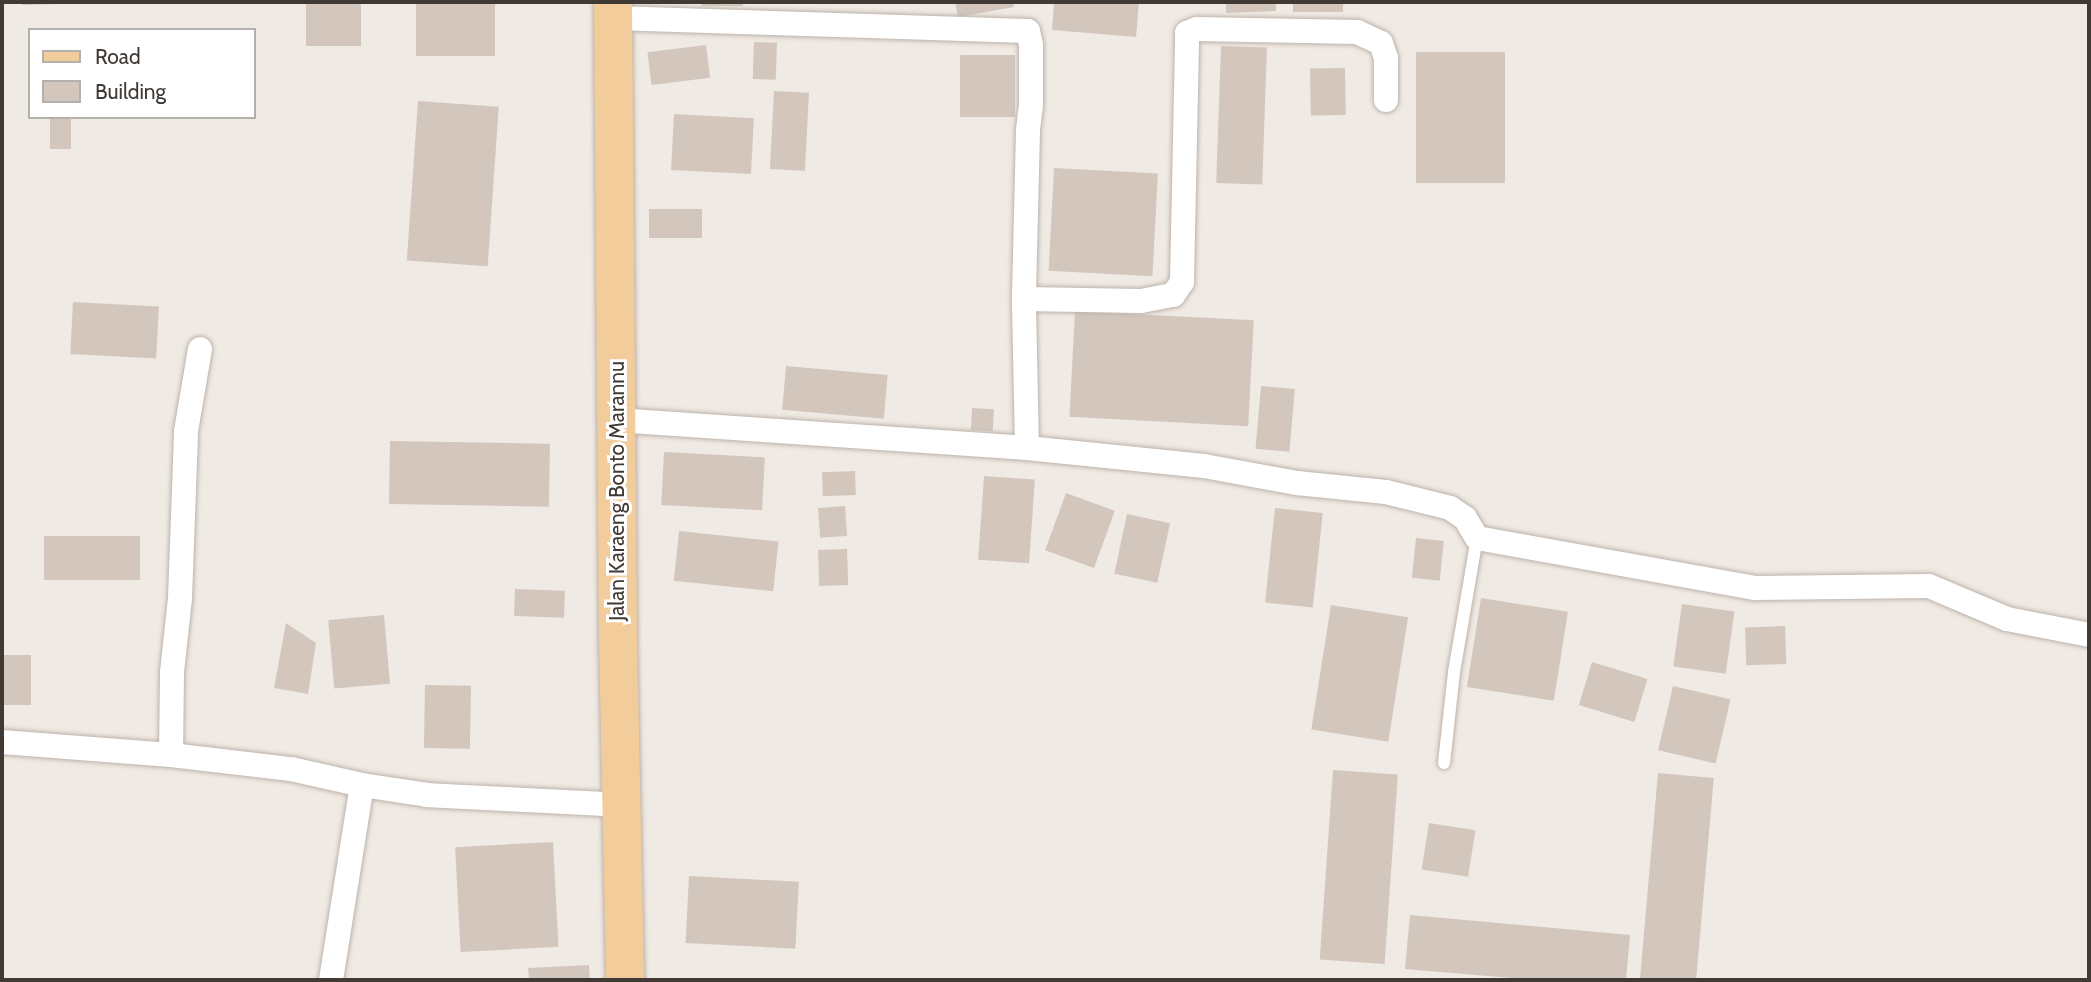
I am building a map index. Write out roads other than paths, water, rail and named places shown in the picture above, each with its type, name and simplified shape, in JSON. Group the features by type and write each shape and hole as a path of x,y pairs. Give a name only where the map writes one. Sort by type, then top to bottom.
{"main road":[{"name":"Jalan Karaeng Bonto Marannu","path":"613,10 625,980"}],"street":[{"path":"613,10 1028,31 1031,45 1031,105 1024,299 1027,448"},
{"path":"1024,299 1141,302 1165,298 1179,289 1182,282 1184,48 1187,33 1197,29 1357,33 1381,43 1386,58 1386,100"},
{"path":"171,755 172,672 180,598 186,432 200,349"},
{"path":"617,420 1027,448 1204,466 1418,498 1458,513 1465,518 1477,538 1756,588 1929,586 2007,619 2089,635"},
{"path":"2,742 171,755 291,769 427,796 622,805"},
{"path":"331,980 362,785"}],"lane":[{"path":"1444,763 1454,672 1477,538"}]}
